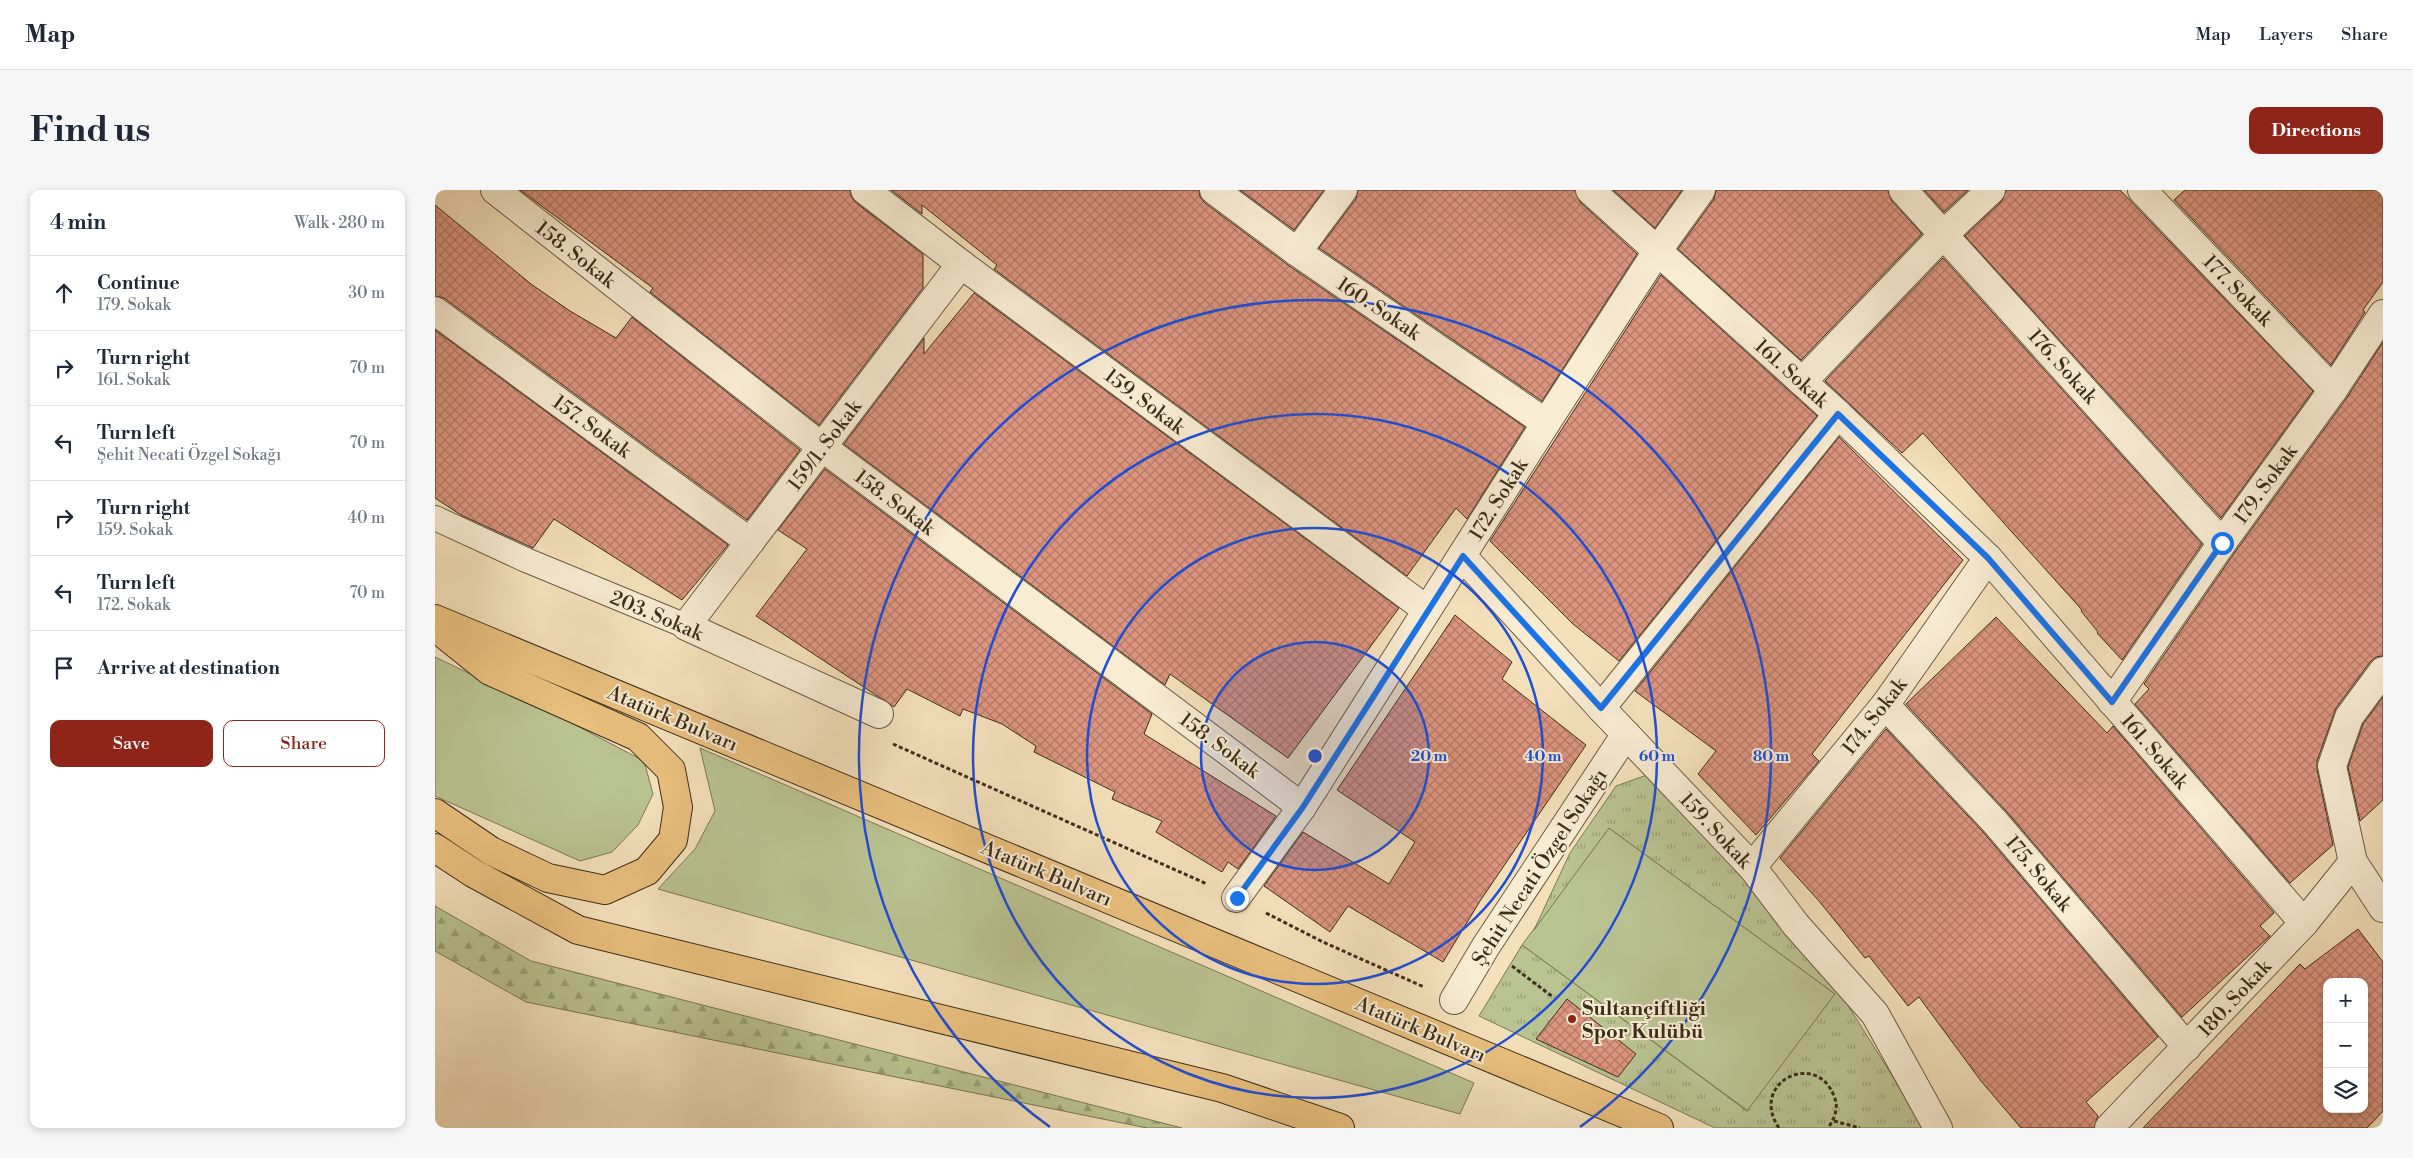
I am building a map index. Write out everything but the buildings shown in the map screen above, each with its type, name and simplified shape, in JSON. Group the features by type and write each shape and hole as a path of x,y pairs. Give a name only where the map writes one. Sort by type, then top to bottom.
{"highway":[{"name":"Atatürk Bulvarı","path":"435,619 1659,1128"},
{"path":"435,626 490,671 637,737 671,770 678,807 673,840 647,870 605,890 548,878 491,851 435,813"},
{"path":"435,848 473,873 578,930 1222,1088 1340,1128"}],"street":[{"name":"158. Sokak","path":"495,190 822,448 1303,807"},
{"name":"159. Sokak","path":"865,190 961,264 1427,610"},
{"name":"160. Sokak","path":"1214,190 1297,252 1546,422"},
{"path":"1297,252 1343,190"},
{"name":"161. Sokak","path":"1590,190 1838,414 1988,558 2303,924"},
{"name":"172. Sokak","path":"1237,898 1303,807 1546,422 1658,250 1701,190"},
{"name":"176. Sokak","path":"1903,190 2222,543"},
{"path":"1802,382 1944,234 1991,190"},
{"name":"177. Sokak","path":"2142,190 2333,390"},
{"name":"159/1. Sokak","path":"686,626 961,264"},
{"name":"157. Sokak","path":"435,311 750,542"},
{"name":"179. Sokak","path":"2112,702 2222,543 2333,390 2383,314"},
{"path":"1601,708 1838,414"},
{"name":"203. Sokak","path":"435,518 526,560 686,626 879,714"},
{"name":"159. Sokak","path":"1463,556 1601,708 1752,867 1796,925 1875,1014 1938,1128"},
{"name":"174. Sokak","path":"1752,867 1885,704 1988,558"},
{"path":"2383,671 2349,718 2332,766 2353,862 2383,908"},
{"name":"175. Sokak","path":"1885,704 1995,822 2187,1048"},
{"name":"Şehit Necati Özgel Sokağı","path":"1454,1000 1486,946 1626,734"},
{"name":"180. Sokak","path":"2109,1128 2303,924 2353,862"}],"path":[{"path":"891,743 1237,898 1323,942 1454,1000"},
{"path":"1486,946 1553,997"},
{"path":"1779,1128 1773,1120 1771,1098 1776,1088 1793,1075 1804,1073 1815,1075 1825,1080 1832,1089 1836,1099 1837,1110 1828,1128"},
{"path":"1833,1121 1859,1128"}],"green space":[{"path":"435,657 562,718 644,761 653,794 638,825 612,852 580,861 435,796"},
{"path":"700,748 1474,1083 1460,1114 658,889 695,849 715,811"},
{"path":"1647,775 1745,881 1842,996 1925,1128 1715,1128 1479,1016 1522,945 1747,1111 1835,994 1609,828 1534,930 1570,853 1616,786"},
{"path":"1609,828 1835,994 1748,1111 1522,945"},
{"path":"435,906 531,961 1182,1128 1147,1128 526,1002 435,951"}],"place":[{"name":"Sultançiftliği Spor Kulübü","path":"1572,1019"}],"route":[{"path":"1237,898 1303,807 1463,556 1601,708 1838,414 1988,558 2112,702 2222,543"}]}
